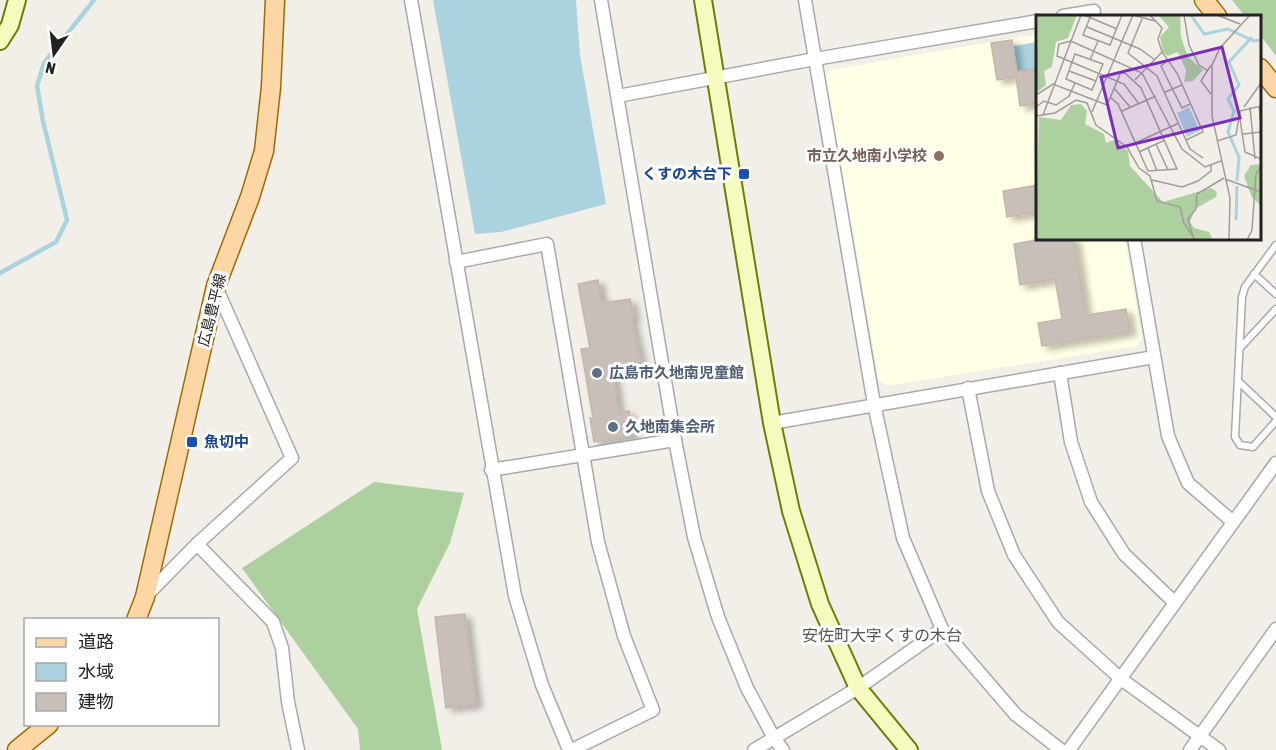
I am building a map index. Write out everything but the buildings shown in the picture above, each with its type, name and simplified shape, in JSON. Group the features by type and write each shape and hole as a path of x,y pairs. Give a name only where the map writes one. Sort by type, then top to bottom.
{"main road":[{"name":"広島豊平線","path":"137,618 145,597 216,286 250,197 264,151 271,87 274,0"},
{"path":"1204,0 1216,15"},
{"path":"1261,69 1276,88"},
{"path":"17,750 47,726"}],"street":[{"path":"0,41 10,25 17,0"},
{"path":"411,0 456,262 492,470 515,596 542,686 570,750 653,710 624,636 598,542 547,244 456,262"},
{"path":"601,0 675,440 694,537 718,617 747,688 783,750"},
{"path":"703,0 772,423 791,511 820,604 858,688 909,750"},
{"path":"805,0 874,404 903,538 942,629 1016,715 1061,750"},
{"path":"1067,15 1094,9"},
{"path":"618,96 1036,21"},
{"path":"1134,240 1168,436 1188,483 1233,522"},
{"path":"145,597 198,544 292,458 216,286"},
{"path":"772,423 1154,357"},
{"path":"1060,373 1071,442 1091,502 1124,554 1175,603"},
{"path":"968,388 988,491 1014,555 1059,622 1121,678 1219,750"},
{"path":"492,470 675,440"},
{"path":"1069,750 1276,463"},
{"path":"198,544 273,622 282,648 288,702 298,750"},
{"path":"754,750 858,688 942,629"},
{"path":"1190,750 1276,629"}],"lane":[{"path":"1276,245 1245,286 1242,297 1235,437 1240,446 1253,447 1276,421"},
{"path":"1254,274 1276,294"},
{"path":"1240,348 1276,309"},
{"path":"1238,381 1276,417"}],"shaded area":[{"name":"市立久地南小学校","path":"1036,34 1036,240 1125,240 1142,338 1137,346 887,386 879,381 825,74 830,70"}],"green space":[{"path":"1232,0 1276,0 1276,56 1261,36 1261,15 1244,15"},
{"path":"374,482 464,493 450,543 417,609 442,750 360,750 358,729 242,568"}],"water":[{"path":"433,0 576,0 580,55 606,204 501,232 475,234"},
{"path":"1036,42 1036,68 1017,72 1013,46"}],"waterway":[{"path":"0,273 56,242 67,220 37,86 44,63 94,0"}],"place":[{"name":"市立久地南小学校","path":"939,156"},
{"name":"くすの木台下","path":"744,174"},
{"name":"広島市久地南児童館","path":"597,373"},
{"name":"久地南集会所","path":"613,427"},
{"name":"魚切中","path":"192,442"}],"district":[{"name":"安佐町大字くすの木台","path":"882,635"}]}
